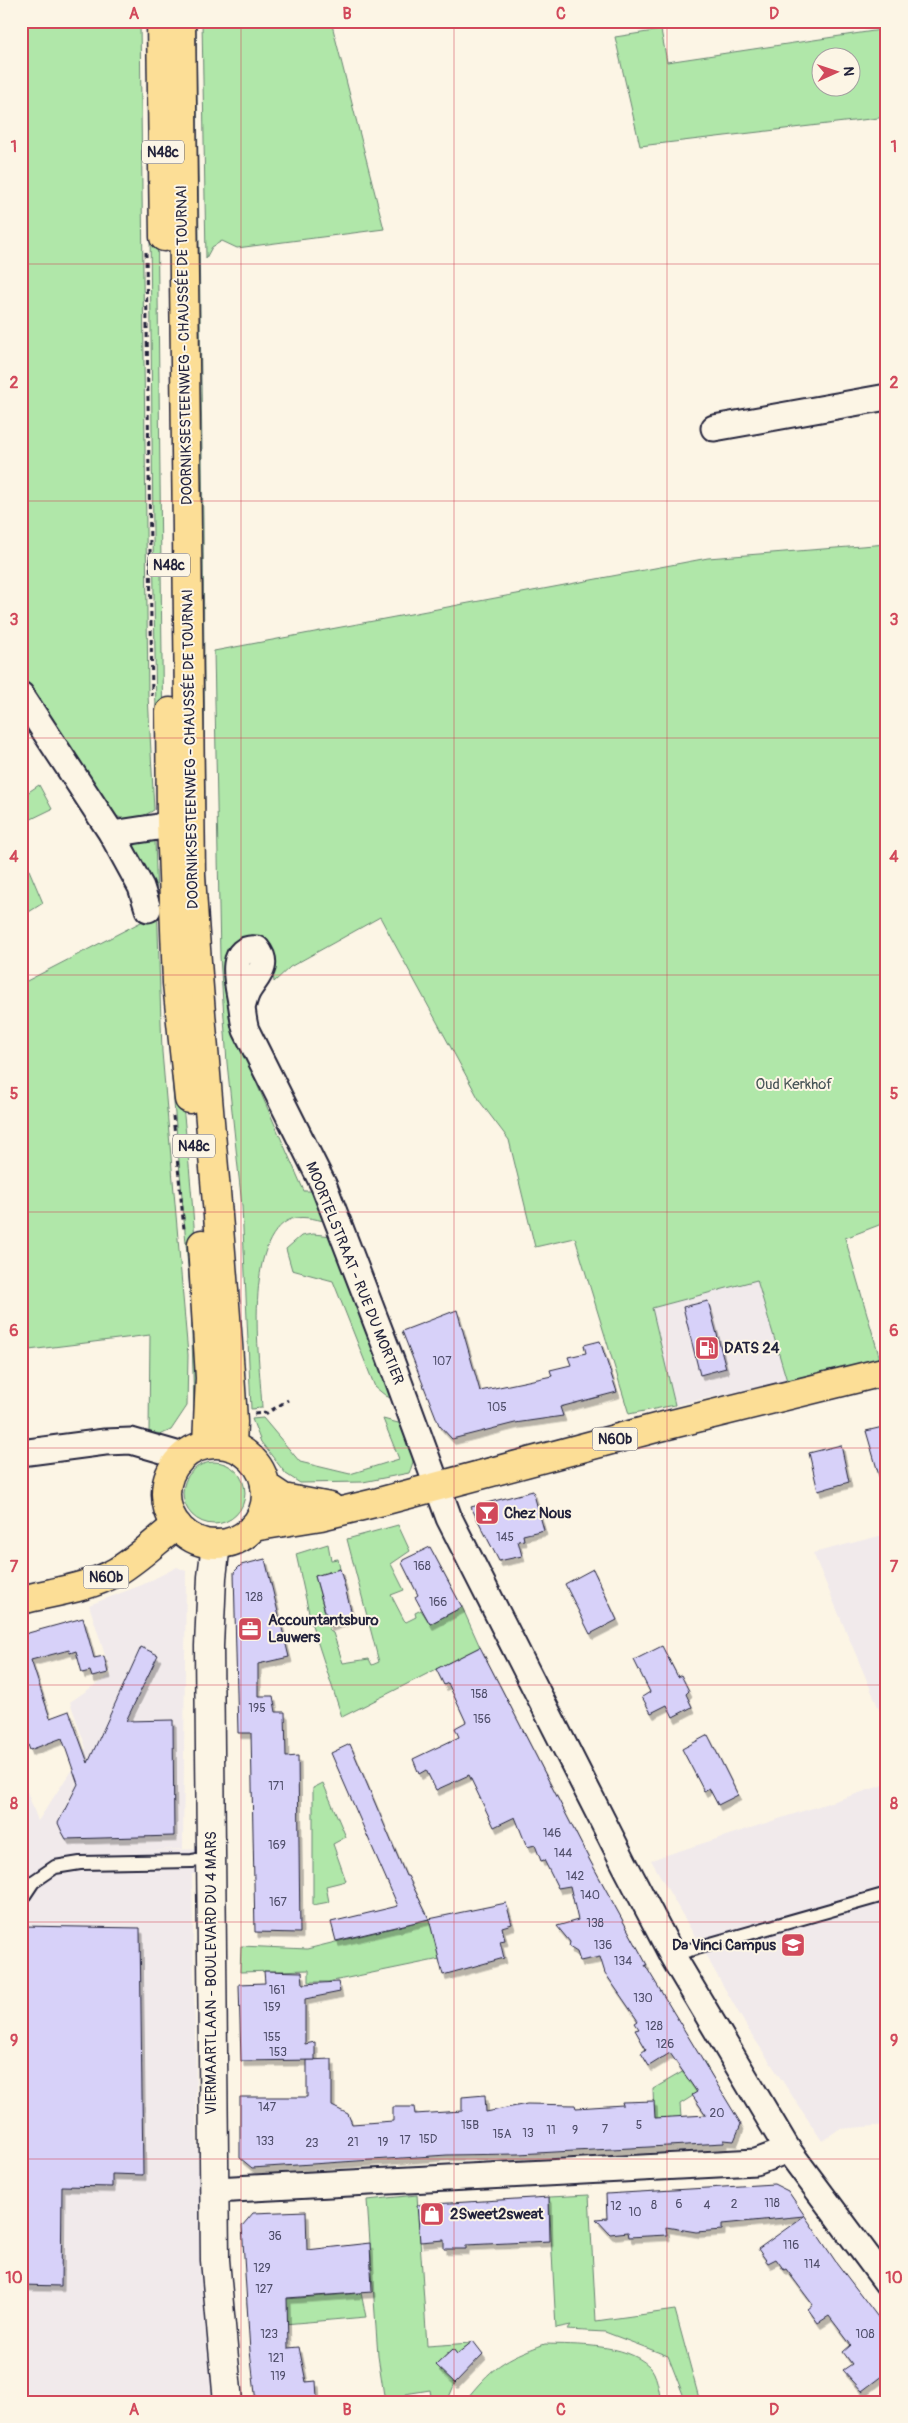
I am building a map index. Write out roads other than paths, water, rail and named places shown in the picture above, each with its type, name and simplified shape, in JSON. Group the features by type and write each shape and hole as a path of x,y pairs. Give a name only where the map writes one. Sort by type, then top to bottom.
{"main road":[{"name":"DOORNIKSESTEENWEG - CHAUSSÉE DE TOURNAI","path":"161,21 169,530 181,820"},
{"name":"DOORNIKSESTEENWEG - CHAUSSÉE DE TOURNAI","path":"181,21 181,820 178,983 204,1264 210,1378 220,1445"},
{"name":"N60b","path":"253,1527 321,1516 887,1371"},
{"path":"216,1544 196,1540 177,1525 171,1516 166,1495 170,1474 183,1456 194,1449 220,1445 253,1460 259,1468 266,1486"},
{"name":"N60b","path":"216,1544 235,1540 253,1527 265,1505 266,1486 289,1500 343,1510"},
{"name":"N60b","path":"21,1600 109,1576 138,1557 177,1525"}],"street":[{"path":"714,428 887,397"},
{"path":"21,694 112,834 141,887 148,909"},
{"path":"112,834 158,827 181,820"},
{"name":"MOORTELSTRAAT - RUE DU MORTIER","path":"242,1008 246,1030 324,1186 448,1518 672,1955 788,2150 887,2283"},
{"path":"21,1453 104,1442 131,1441 183,1456"},
{"name":"VIERMAARTLAAN - BOULEVARD DU 4 MARS","path":"216,1544 212,1577 210,1646 212,2128 215,2190 215,2260 228,2402"},
{"path":"215,2190 756,2162 788,2150"}],"lane":[{"path":"21,1900 33,1882 55,1867 80,1863 192,1861 211,1858"},
{"path":"672,1955 887,1894"}],"place":[{"name":"DATS 24","path":"707,1348"},
{"name":"Chez Nous","path":"487,1513"},
{"name":"Accountantsburo Lauwers","path":"250,1629"},
{"name":"Da Vinci Campus","path":"793,1945"},
{"name":"2Sweet2sweat","path":"432,2214"}],"park label":[{"name":"Oud Kerkhof","path":"794,1084"}]}
